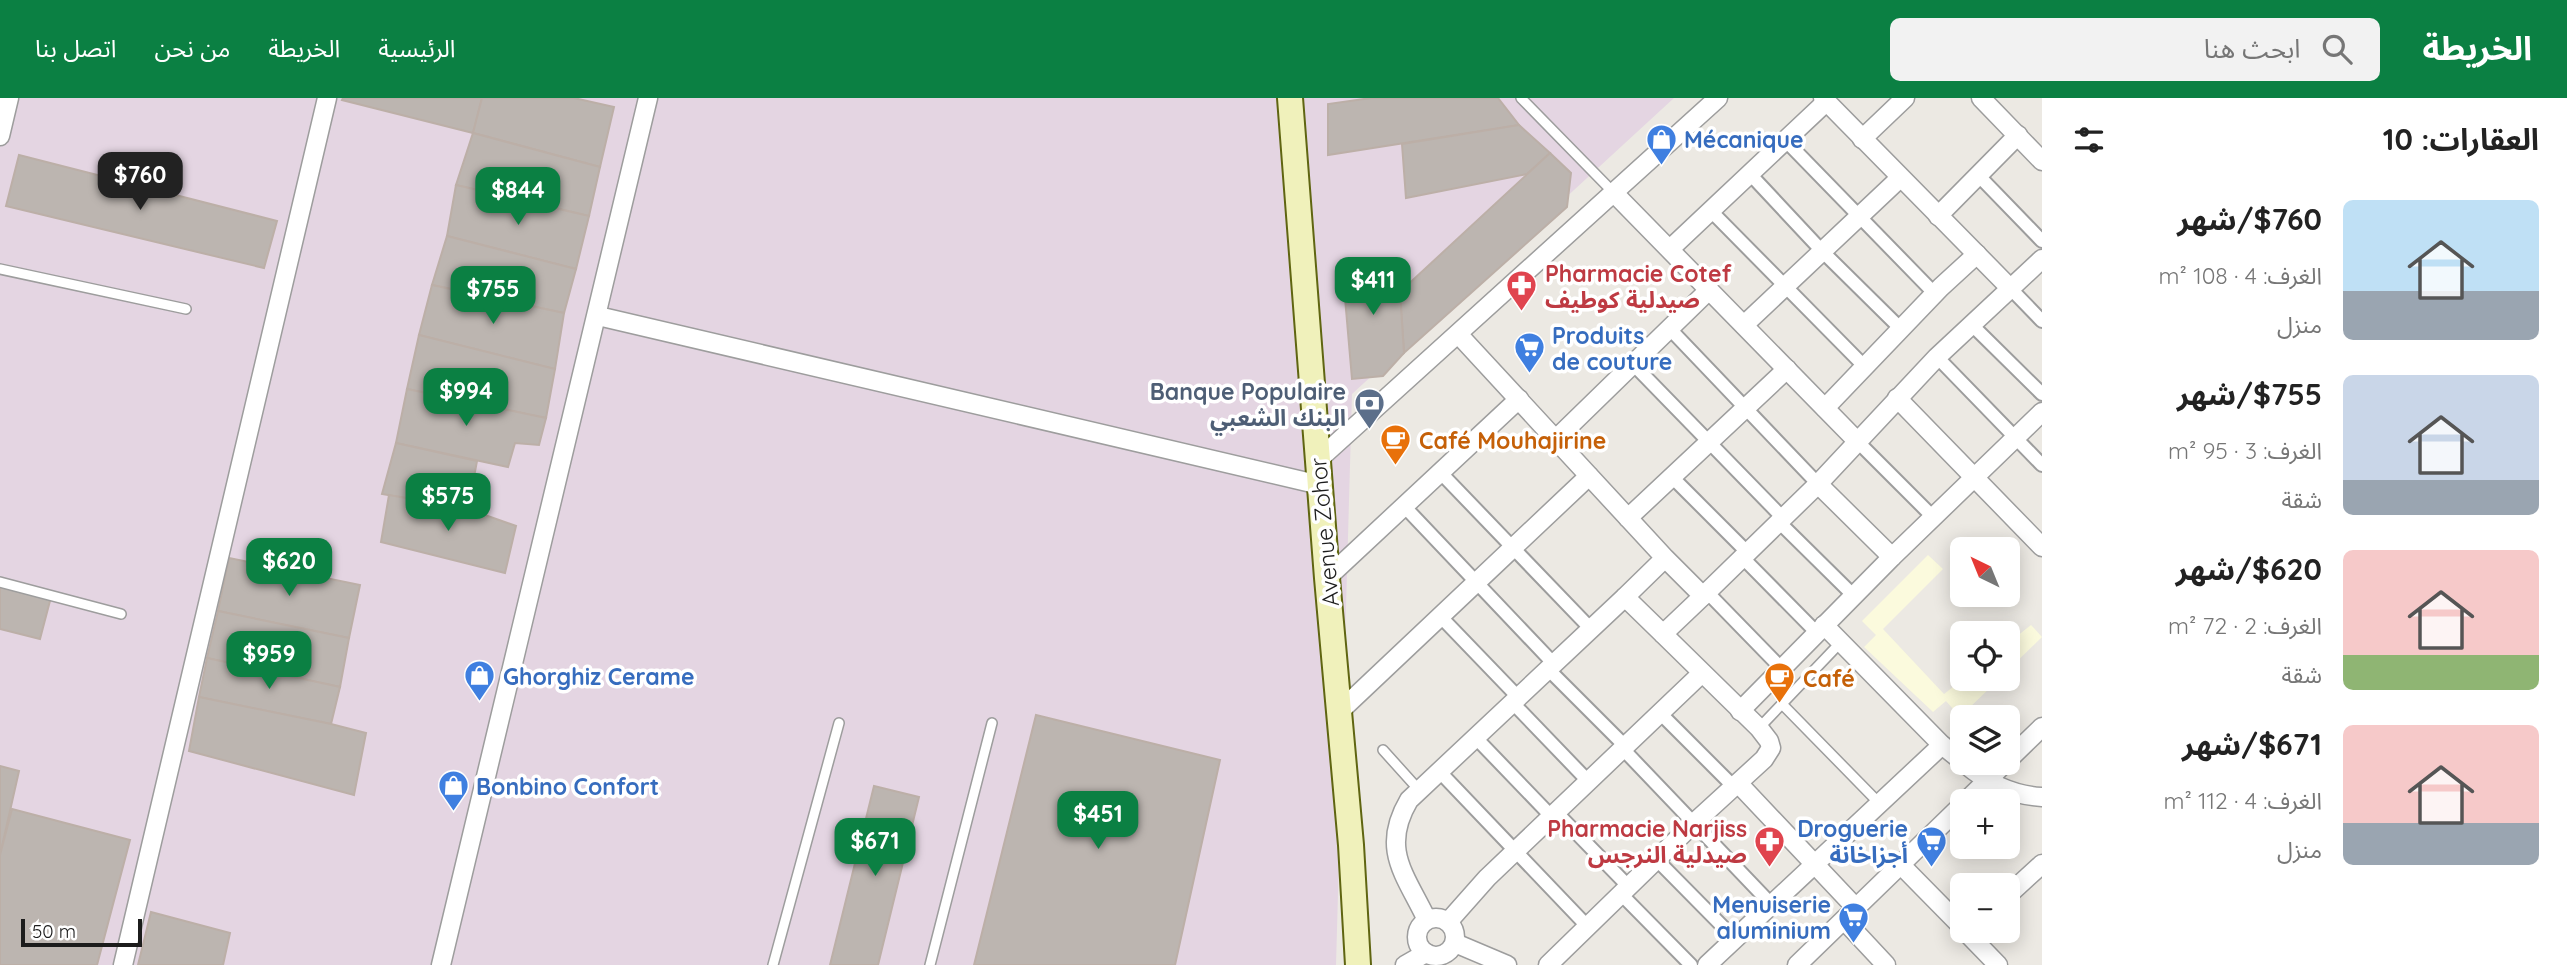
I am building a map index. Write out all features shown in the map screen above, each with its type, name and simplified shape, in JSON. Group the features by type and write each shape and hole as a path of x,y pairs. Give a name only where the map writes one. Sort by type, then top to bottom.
{"main road":[{"name":"Avenue Zohor","path":"1290,98 1327,578 1351,845 1357,965"}],"street":[{"path":"0,136 9,98"},
{"path":"123,965 327,98"},
{"path":"442,965 648,98"},
{"path":"597,316 1319,472 1459,335 1718,98"},
{"path":"1862,139 1905,98"},
{"path":"1982,98 2042,161"},
{"path":"1670,249 1825,100 2042,321"},
{"path":"1938,216 2018,135"},
{"path":"1785,141 1935,294"},
{"path":"1750,174 1822,251 1900,328"},
{"path":"1979,176 2042,241"},
{"path":"1744,325 1900,178"},
{"path":"1614,192 1934,518"},
{"path":"1711,211 1864,366"},
{"path":"1825,408 1900,328 1977,254"},
{"path":"1663,634 1782,521 1937,357 2042,259"},
{"path":"1556,439 1709,290"},
{"path":"1972,325 2042,394"},
{"path":"1670,329 1892,557"},
{"path":"1459,335 1665,558 1782,669"},
{"path":"1937,357 2042,464"},
{"path":"1633,364 1854,596"},
{"path":"1628,518 1787,369"},
{"path":"1897,398 2042,547"},
{"path":"1327,578 1519,399"},
{"path":"1740,711 1892,557 2042,412"},
{"path":"1440,472 1591,629"},
{"path":"1339,712 1589,475"},
{"path":"1672,477 1821,629 1841,642 1950,751"},
{"path":"1404,506 1477,582 1624,747 1771,904"},
{"path":"1427,920 1394,851 1399,817 1409,800 1665,558"},
{"path":"1548,965 1769,753 1769,741 1759,729 1625,597"},
{"path":"1440,616 1588,781"},
{"path":"1448,922 1515,851 1702,673"},
{"path":"1660,713 1815,863 1886,965"},
{"path":"2020,748 2042,727"},
{"path":"1475,737 1554,814 1691,965"},
{"path":"1707,965 1942,744"},
{"path":"1439,771 1588,927"},
{"path":"1979,775 2010,791 2042,797"},
{"path":"1978,789 1992,775"},
{"path":"1797,965 1950,816"},
{"path":"1657,860 1735,939"},
{"path":"1900,864 1950,915"},
{"path":"2020,884 2042,864"},
{"path":"1438,918 1448,922 1453,928 1455,943 1446,954 1432,956 1420,949 1416,936 1427,920 1438,918"},
{"path":"1455,943 1507,965"},
{"path":"1977,943 1998,965"},
{"path":"1405,965 1426,953"}],"lane":[{"path":"1521,98 1614,192"},
{"path":"0,270 186,309"},
{"path":"0,582 121,614"},
{"path":"1759,729 1841,642"},
{"path":"1782,704 1879,803"},
{"path":"773,965 839,723"},
{"path":"930,965 992,723"},
{"path":"1383,750 1419,790"}],"shaded area":[{"path":"0,98 1674,98 1352,394 1336,965 0,965"},
{"path":"1928,555 1943,569 1883,629 1944,694 1950,689 1987,691 1972,705 1950,706 1946,701 1933,712 1864,647 1876,635 1862,621"},
{"path":"2031,625 2042,637 2020,658 2020,634"}],"building":[{"path":"482,98 473,133 342,100"},
{"path":"482,98 574,98 614,107 600,167 473,133"},
{"path":"1371,98 1498,98 1519,125 1328,155 1328,104"},
{"path":"1519,125 1550,153 1527,174 1406,198 1402,144"},
{"path":"473,133 600,167 589,216 456,185"},
{"path":"1550,153 1571,173 1567,207 1404,353 1400,292"},
{"path":"19,155 277,221 264,268 6,206"},
{"path":"456,185 589,216 576,269 447,236"},
{"path":"447,236 576,269 564,313 432,285"},
{"path":"1395,261 1404,353 1383,376 1352,379 1342,263"},
{"path":"432,285 564,313 555,369 419,335"},
{"path":"419,335 555,369 546,418 407,389"},
{"path":"407,389 546,418 539,445 515,443 508,467 396,443"},
{"path":"396,443 477,461 468,509 382,494"},
{"path":"389,495 468,509 516,526 505,573 381,542"},
{"path":"229,558 360,585 349,638 218,611"},
{"path":"0,587 51,597 40,639 0,629"},
{"path":"218,611 349,638 340,687 207,658"},
{"path":"207,658 340,687 331,724 199,697"},
{"path":"199,697 366,733 354,795 189,751"},
{"path":"1036,715 1220,760 1175,965 974,965"},
{"path":"0,766 19,771 0,855"},
{"path":"874,786 919,797 878,965 830,965"},
{"path":"12,809 130,840 97,965 0,965 0,855"},
{"path":"151,912 230,933 223,965 138,965"}],"place":[{"name":"Mécanique","path":"1661,166"},
{"name":"Pharmacie Cotef صيدلية كوطيف","path":"1522,313"},
{"name":"Produits de couture","path":"1529,375"},
{"name":"Banque Populaire البنك الشعبي","path":"1369,431"},
{"name":"Café Mouhajirine","path":"1396,467"},
{"name":"Ghorghiz Cerame","path":"480,703"},
{"name":"Café","path":"1780,705"},
{"name":"Bonbino Confort","path":"453,813"},
{"name":"Pharmacie Narjiss صيدلية النرجس","path":"1770,868"},
{"name":"Droguerie أجزاخانة","path":"1931,868"},
{"name":"Menuiserie aluminium","path":"1854,944"}]}
